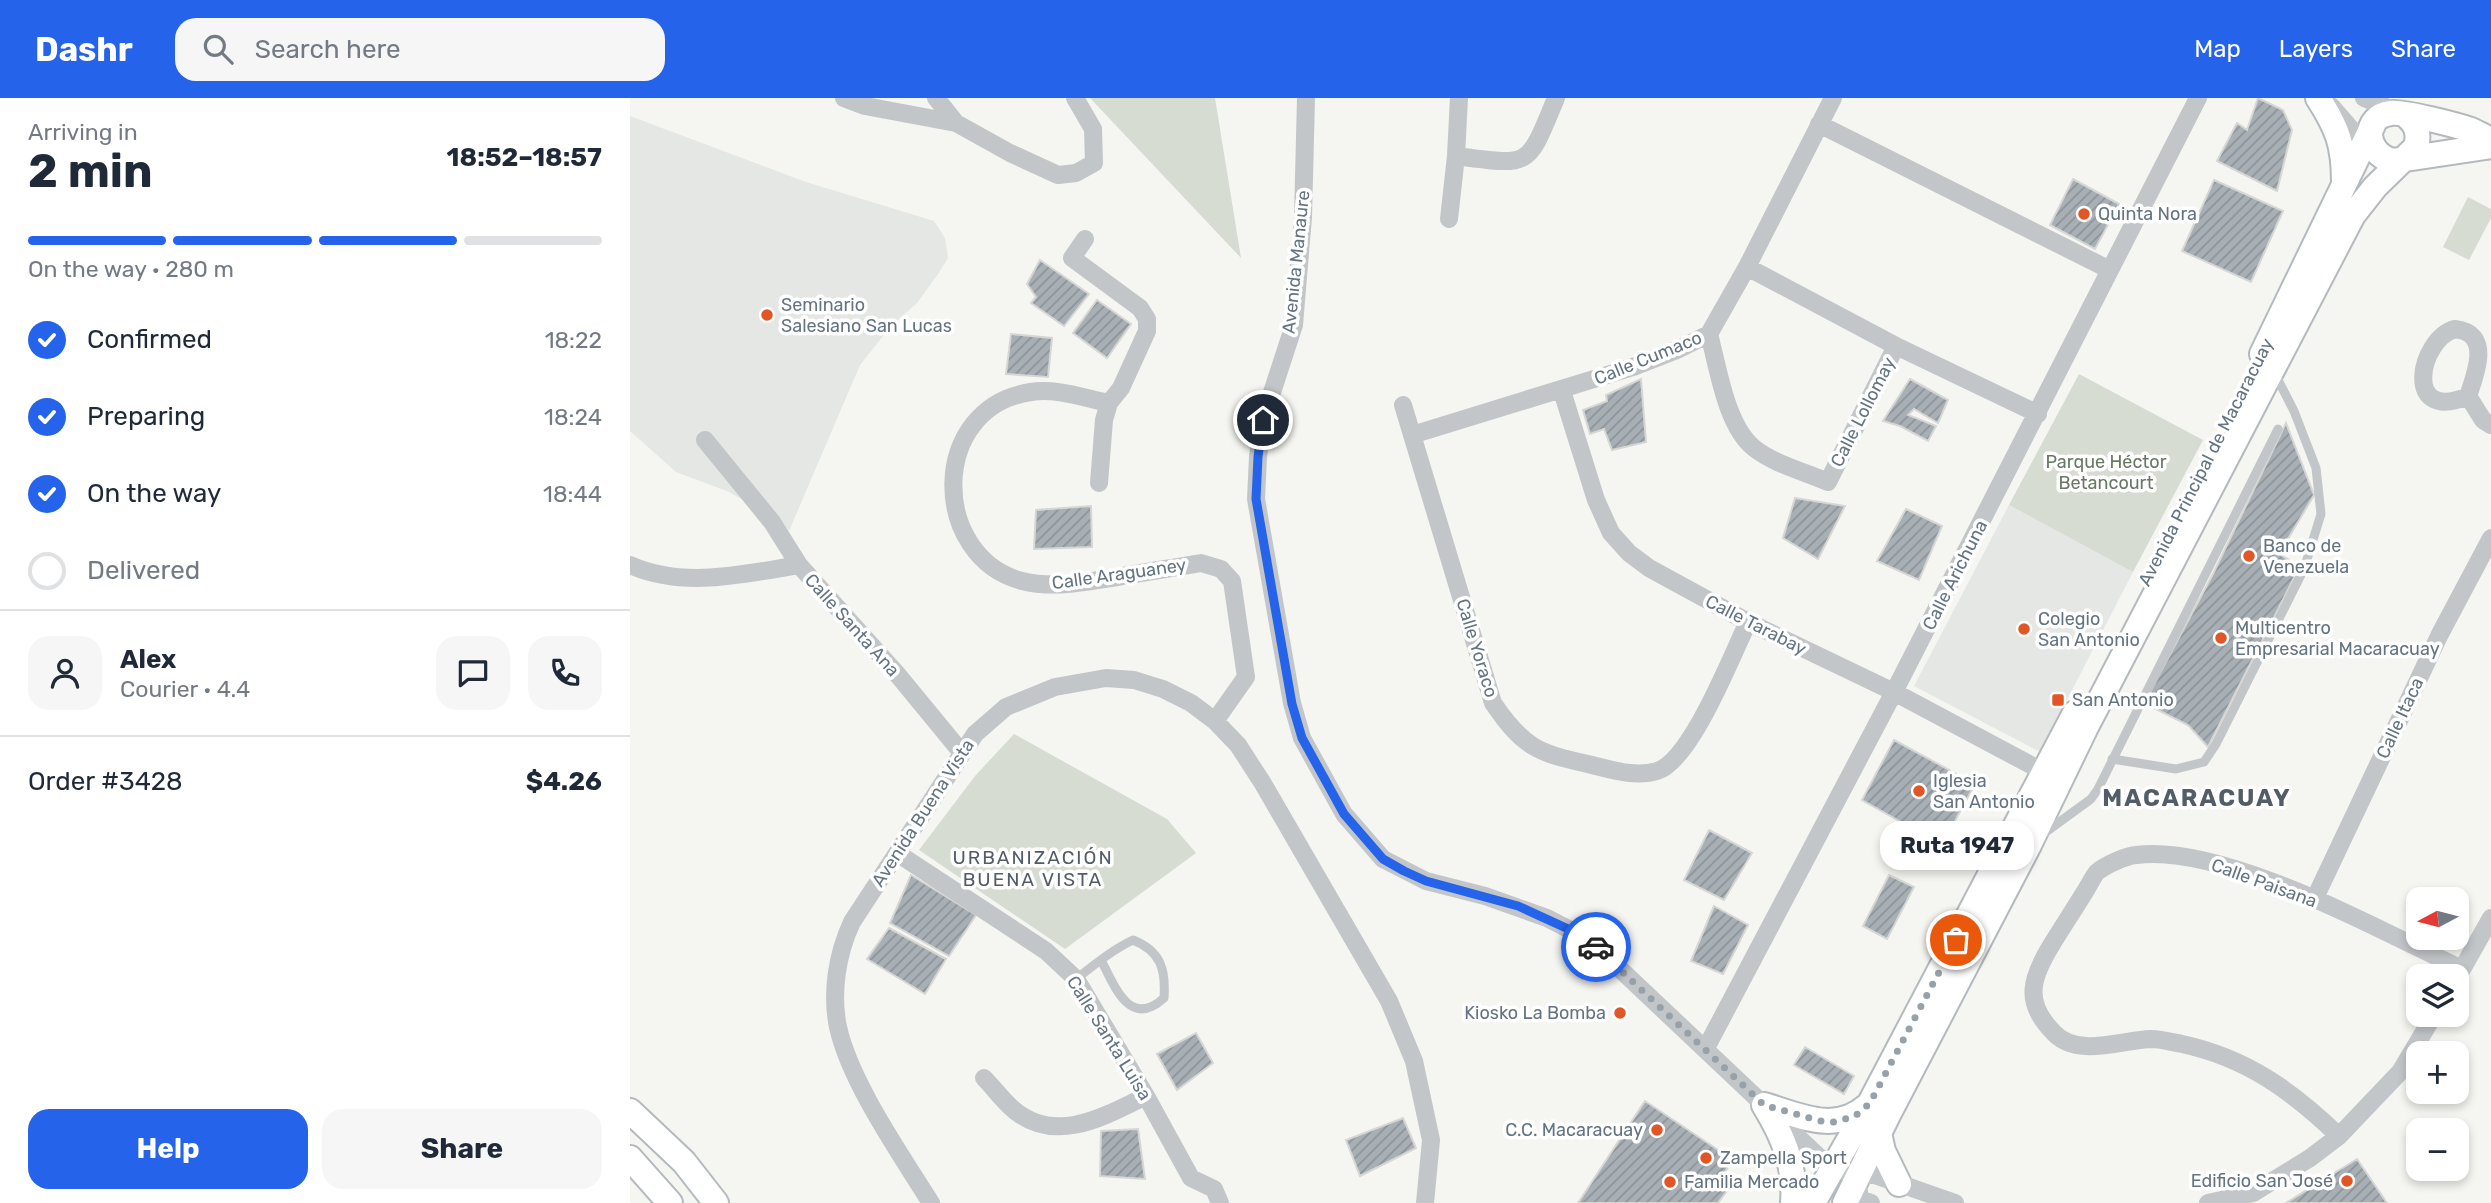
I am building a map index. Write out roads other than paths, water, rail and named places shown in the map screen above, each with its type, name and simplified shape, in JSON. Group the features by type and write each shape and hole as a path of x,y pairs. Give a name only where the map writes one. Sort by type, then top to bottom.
{"street":[{"path":"844,98 865,106 956,123 1010,153 1059,175 1076,173 1094,163 1093,129 1075,98"},
{"path":"936,98 956,123"},
{"name":"Avenida Manaure","path":"1306,98 1303,217 1294,326 1263,420 1256,499 1292,704 1302,738 1344,814 1383,859 1426,881 1518,906 1577,933 1603,953 1706,1048 1819,1157 1857,1178"},
{"path":"1450,219 1458,98"},
{"path":"1456,156 1505,162 1523,159 1536,146 1556,98"},
{"name":"Calle Cumaco","path":"1412,435 1562,391 1645,363 1709,334 1747,267 1833,98"},
{"name":"Calle Arichuna","path":"1706,1048 1894,692 2199,98"},
{"path":"2321,98 2392,161 2491,143"},
{"path":"2321,98 2341,140 2344,189"},
{"path":"2364,98 2404,114 2471,130 2491,143"},
{"path":"2371,140 2383,115 2404,114"},
{"name":"Avenida Principal de Macaracuay","path":"1845,1203 2029,845 2086,727 2353,215 2375,187 2416,147 2417,128 2404,114"},
{"path":"1819,124 2110,270"},
{"name":"Avenida Principal de Macaracuay","path":"1814,1203 1870,1103 2045,772 2371,140"},
{"path":"1085,239 1072,258 1140,308 1147,319 1147,331 1121,388 1109,403 1104,420 1099,483"},
{"path":"1747,267 1896,346 2038,414"},
{"name":"Calle Lollomay","path":"1709,334 1727,401 1744,438 1755,449 1770,457 1828,482 1896,346"},
{"name":"Calle Araguaney","path":"1109,403 1053,391 1032,391 1006,398 982,413 966,431 957,455 953,484 957,511 968,538 982,561 1001,574 1023,582 1049,586 1201,563 1221,569 1232,581 1247,677 1215,721"},
{"name":"Calle Tarabay","path":"1562,391 1596,499 1611,533 1629,553 1649,568 1748,622 1894,692 2045,772"},
{"path":"2468,396 2483,420 2491,425"},
{"name":"Calle Yoraco","path":"1403,405 1493,703 1507,724 1521,739 1535,748 1549,755 1615,771 1658,771 1670,763 1695,732 1748,622"},
{"path":"705,440 772,522 799,565"},
{"name":"Calle Itaca","path":"2314,900 2440,634 2491,538"},
{"name":"Calle Santa Ana","path":"630,565 650,574 683,579 799,565 897,674 962,753"},
{"name":"Avenida Buena Vista","path":"931,1203 892,1140 851,1063 838,1028 835,1001 841,949 846,934 975,734 1006,707 1055,687 1106,678 1134,680 1163,689 1191,703 1215,721 1238,745 1262,782 1389,1001 1414,1061 1430,1140 1425,1203"},
{"name":"Calle Santa Luisa","path":"897,853 1046,951 1076,979 1191,1178 1214,1189 1220,1203"},
{"name":"Calle Paisana","path":"2339,1136 2306,1104 2271,1079 2248,1066 2200,1048 2153,1039 2079,1047 2056,1035 2039,1014 2032,995 2035,976 2050,947 2096,873 2134,855 2166,855 2198,859 2249,874 2314,900 2442,964"},
{"path":"2465,964 2491,918"},
{"path":"2208,1203 2255,1201 2339,1136 2400,1072 2427,1027"},
{"path":"984,1078 1012,1109 1028,1121 1046,1126 1081,1125 1096,1121 1146,1096"},
{"path":"1764,1105 1820,1121 1835,1122 1855,1116 1870,1103"},
{"path":"1764,1105 1783,1136 1789,1153 1793,1203"},
{"path":"630,1111 684,1162 716,1203"},
{"path":"1879,1133 1883,1151 1899,1184"},
{"path":"630,1158 670,1203"},
{"path":"1871,1203 1860,1199 1857,1178 1872,1174 1955,1203"}],"lane":[{"path":"2112,759 2176,769 2204,762 2216,744 2304,569 2321,514 2316,468 2294,411 2273,369"},
{"path":"2029,845 2091,799 2098,789 2278,429"},
{"path":"1076,979 1101,960 1121,946 1133,940 1149,946 1160,961 1165,983 1164,998 1154,1007 1141,1010 1127,1005 1118,994 1101,960"}],"place":[{"name":"Quinta Nora","path":"2084,214"},
{"name":"Seminario Salesiano San Lucas","path":"767,315"},
{"name":"Banco de Venezuela","path":"2249,556"},
{"name":"Colegio San Antonio","path":"2024,629"},
{"name":"Multicentro Empresarial Macaracuay","path":"2221,638"},
{"name":"San Antonio","path":"2058,700"},
{"name":"Iglesia San Antonio","path":"1919,791"},
{"name":"Ruta 1947","path":"1956,940"},
{"name":"Kiosko La Bomba","path":"1620,1013"},
{"name":"C.C. Macaracuay","path":"1657,1130"},
{"name":"Zampella Sport","path":"1706,1158"},
{"name":"Edificio San José","path":"2347,1181"},
{"name":"Familia Mercado","path":"1670,1182"}],"district":[{"name":"MACARACUAY","path":"2197,798"},
{"name":"URBANIZACIÓN BUENA VISTA","path":"1033,868"}],"park label":[{"name":"Parque Héctor Betancourt","path":"2106,472"}]}
